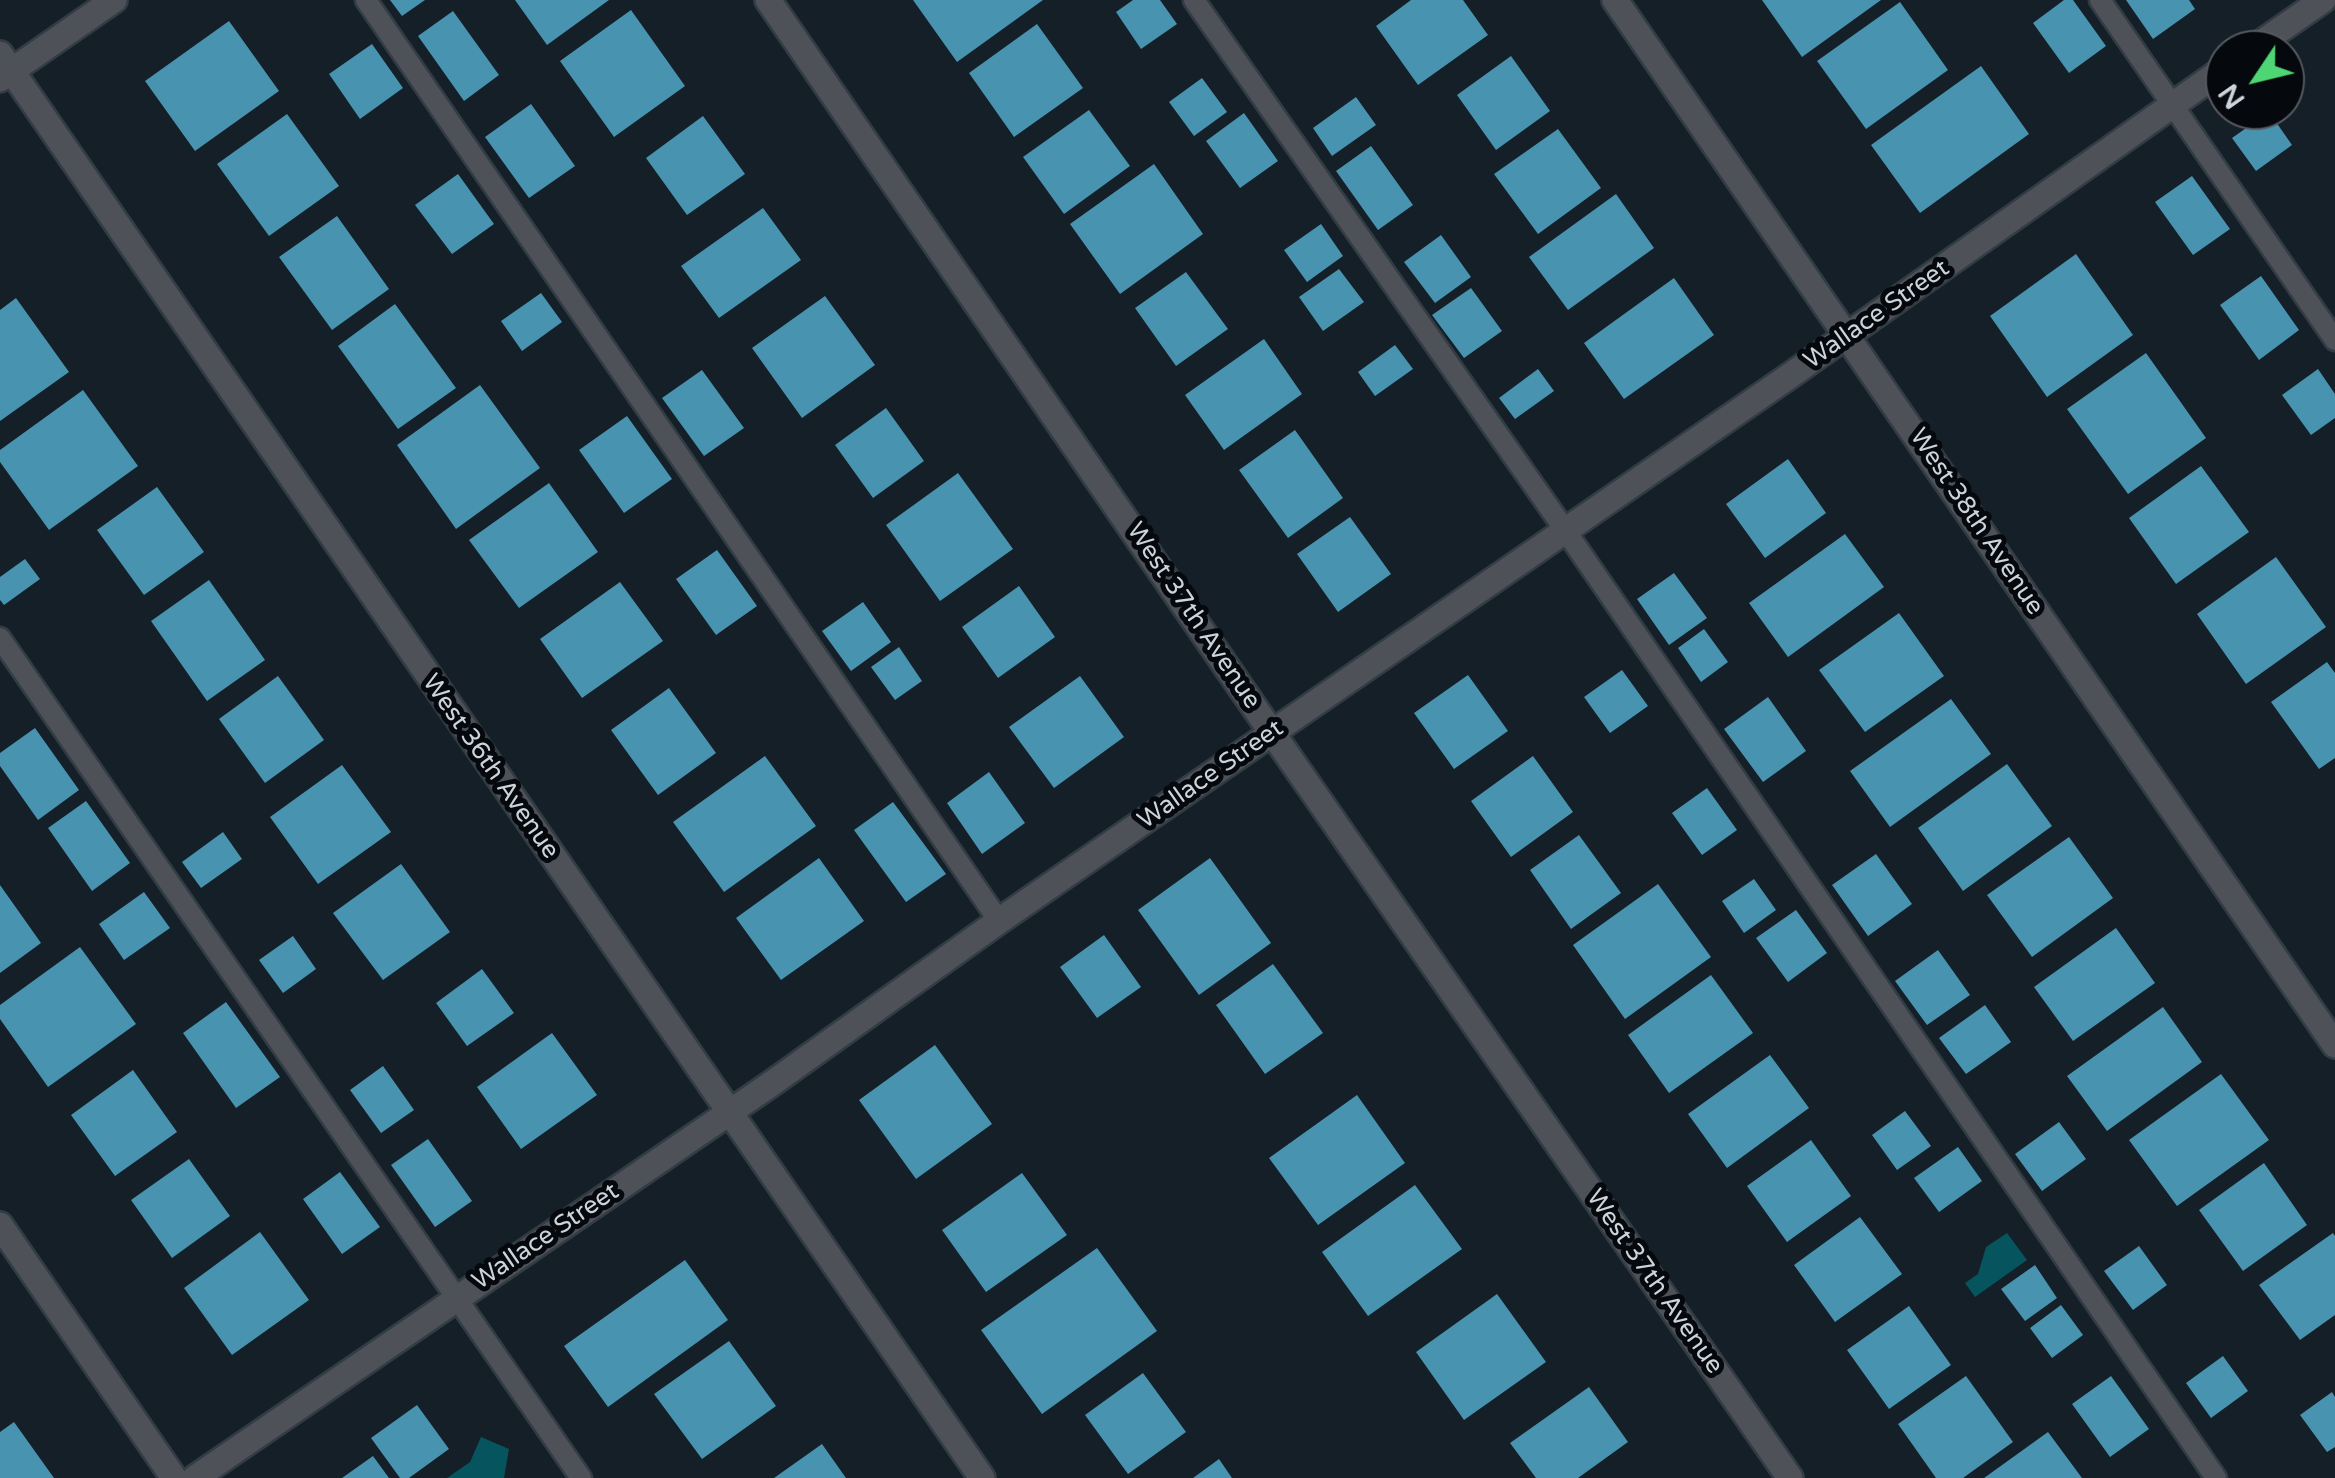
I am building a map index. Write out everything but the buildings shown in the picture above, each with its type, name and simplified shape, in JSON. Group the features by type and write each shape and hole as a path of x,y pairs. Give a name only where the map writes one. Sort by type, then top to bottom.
{"street":[{"path":"4,68 114,0"},
{"name":"West 37th Avenue","path":"768,0 1790,1478"},
{"name":"West 38th Avenue","path":"1616,0 2335,1046"},
{"path":"2280,30 2323,0"},
{"name":"West 36th Avenue","path":"4,68 982,1478"},
{"name":"Wallace Street","path":"194,1478 729,1113 999,921 1847,336 2205,82"},
{"path":"0,1225 174,1478"}],"lane":[{"path":"366,0 999,921"},
{"path":"1194,0 1565,530 2216,1478"},
{"path":"2100,0 2335,340"},
{"path":"0,638 581,1478"}],"water":[{"path":"2007,1233 2027,1260 1975,1297 1965,1283 1978,1274 1986,1247"},
{"path":"481,1437 509,1449 504,1478 447,1478 470,1462"}]}
